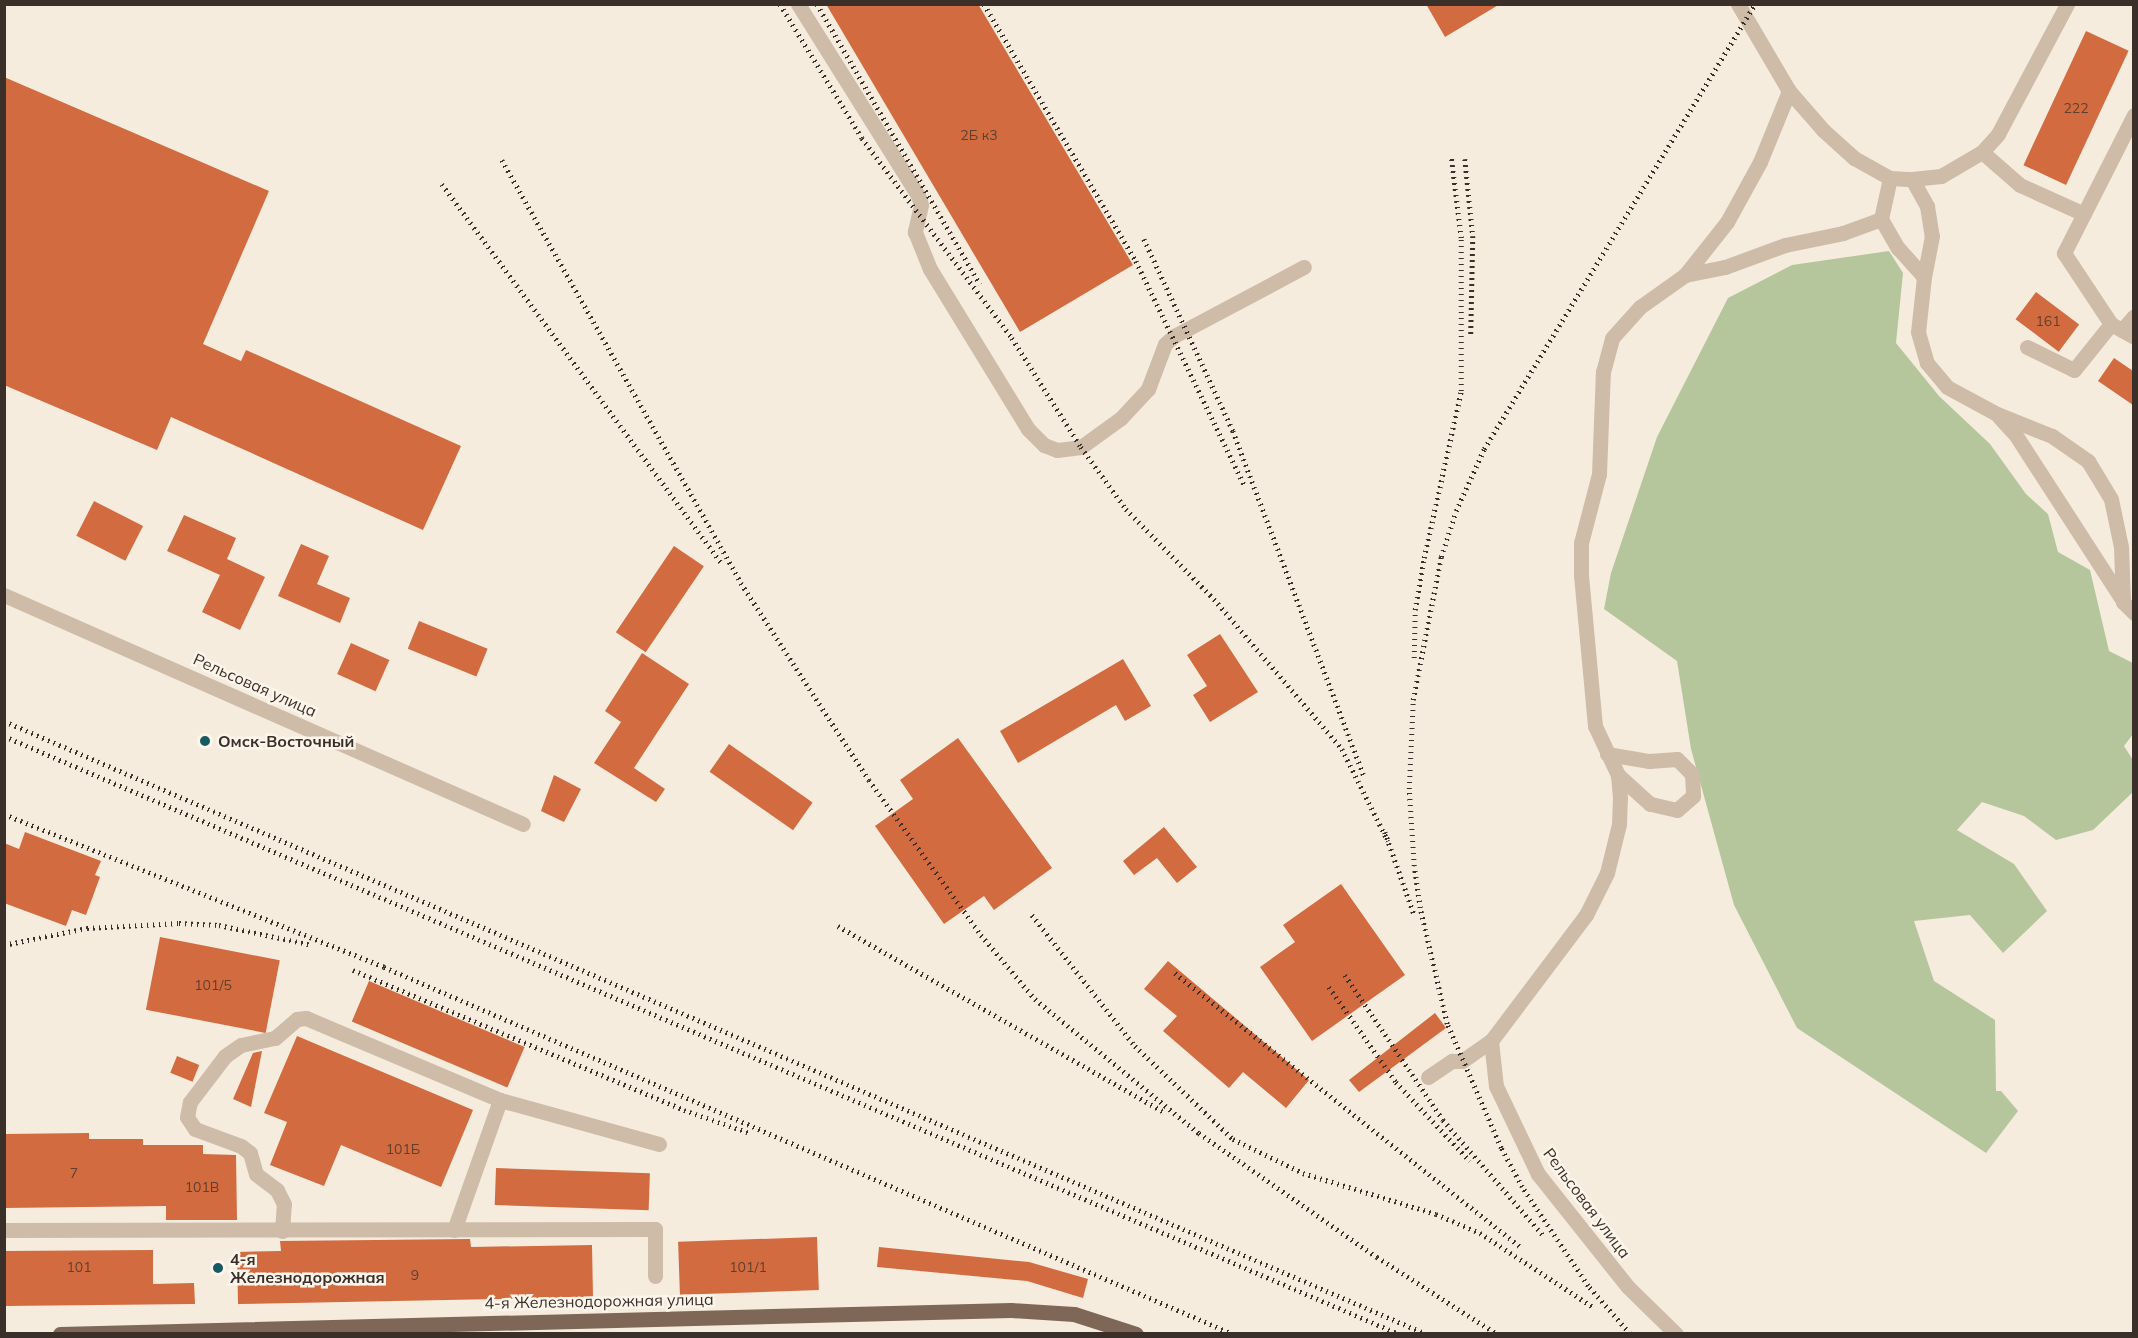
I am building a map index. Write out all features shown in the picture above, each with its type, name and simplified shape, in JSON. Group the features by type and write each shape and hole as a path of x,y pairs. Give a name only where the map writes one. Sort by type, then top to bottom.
{"main road":[{"name":"4-я Железнодорожная улица","path":"60,1334 367,1329 1011,1310 1074,1314 1136,1334"}],"street":[{"path":"798,4 918,195 921,205 915,232 930,269 1028,429 1044,445 1057,450 1081,447 1121,418 1148,389 1165,344 1174,336 1304,267"},
{"path":"1738,4 1789,91 1823,130 1854,158 1890,178 1912,179 1941,176 1982,152 1998,134 2067,4"},
{"path":"1607,754 1650,761 1677,759 1692,774 1694,796 1677,810 1650,804 1618,775 1607,754 1595,726 1581,575 1581,543 1599,474 1603,372 1612,338 1640,307 1684,275 1727,222 1760,162 1789,91"},
{"path":"2122,330 2064,252 2133,115"},
{"path":"1982,152 2020,185 2084,214"},
{"path":"1890,178 1881,219 1898,248 1924,277"},
{"path":"1912,179 1927,206 1932,236 1924,277 1918,332 1927,363 1947,387 1997,414 2052,436 2088,461 2111,499 2121,547 2128,607"},
{"path":"1684,275 1725,267 1785,245 1843,233 1881,219"},
{"path":"2027,347 2074,370 2122,330 2133,316"},
{"path":"1997,414 2015,434 2128,607"},
{"name":"Рельсовая улица","path":"4,595 523,824"},
{"path":"1428,1077 1452,1061 1462,1061 1491,1041 1586,915 1607,873 1619,824 1618,775"},
{"path":"282,1231 284,1203 277,1190 256,1174 250,1153 242,1146 195,1129 187,1117 190,1102 225,1056 241,1045 275,1038 297,1019 306,1018 500,1100 659,1144"},
{"name":"Рельсовая улица","path":"1491,1041 1496,1086 1538,1174 1628,1287 1676,1334"},
{"path":"454,1230 500,1100"},
{"path":"4,1230 655,1229 655,1276"}],"green space":[{"path":"1889,251 1903,273 1896,343 1939,396 1990,444 2026,494 2048,514 2058,552 2090,570 2109,651 2133,663 2133,734 2124,746 2133,760 2133,792 2093,830 2056,840 2024,816 1982,802 1957,830 2014,864 2047,911 2003,953 1970,915 1914,921 1934,981 1995,1020 1996,1091 2001,1091 2018,1111 1986,1153 1797,1028 1734,905 1691,749 1677,661 1604,609 1611,573 1657,437 1728,298 1792,265"}],"building":[{"path":"826,4 978,4 1133,265 1020,332"},
{"path":"1426,4 1500,4 1445,37"},
{"path":"2086,31 2129,51 2066,185 2023,165"},
{"path":"4,77 269,191 203,344 241,361 246,350 461,446 423,530 171,417 157,450 4,385"},
{"path":"2036,292 2079,324 2059,352 2016,319"},
{"path":"2114,358 2133,371 2133,405 2098,381"},
{"path":"94,501 143,526 125,561 76,536"},
{"path":"184,515 236,538 227,559 265,577 240,630 202,612 220,575 167,551"},
{"path":"301,544 329,556 317,584 350,598 340,623 278,596"},
{"path":"674,546 704,566 646,652 616,632"},
{"path":"419,621 488,649 476,677 408,649"},
{"path":"1220,634 1258,692 1210,722 1193,695 1207,686 1187,655"},
{"path":"351,643 389,660 376,691 337,674"},
{"path":"642,653 689,684 634,768 665,789 656,802 594,763 621,722 605,711"},
{"path":"1123,659 1151,706 1125,721 1116,705 1018,763 1000,731"},
{"path":"958,738 1052,868 994,910 984,896 944,924 875,826 913,799 900,780"},
{"path":"729,744 813,803 793,830 709,772"},
{"path":"554,775 581,789 564,822 541,811"},
{"path":"1164,827 1197,867 1177,883 1157,858 1134,875 1123,861"},
{"path":"25,832 101,861 95,875 100,877 86,915 72,910 66,926 4,903 4,843 19,849"},
{"path":"1341,884 1405,975 1312,1041 1260,967 1295,942 1283,925"},
{"path":"160,937 280,960 266,1033 146,1010"},
{"path":"1168,961 1309,1080 1286,1108 1243,1072 1229,1088 1163,1031 1177,1016 1144,989"},
{"path":"369,981 525,1047 507,1088 352,1022"},
{"path":"1435,1013 1446,1028 1359,1092 1349,1080"},
{"path":"297,1036 473,1110 441,1187 341,1145 324,1186 270,1165 287,1122 264,1113"},
{"path":"262,1051 251,1107 233,1099 253,1053"},
{"path":"177,1056 199,1065 193,1082 170,1073"},
{"path":"89,1133 89,1139 143,1139 143,1145 203,1145 203,1154 236,1155 237,1220 166,1220 166,1206 4,1208 4,1134"},
{"path":"496,1168 650,1173 649,1210 495,1205"},
{"path":"817,1237 819,1290 680,1295 678,1242"},
{"path":"470,1239 471,1247 592,1245 593,1297 238,1304 237,1252 281,1251 280,1241"},
{"path":"879,1247 1029,1262 1088,1279 1083,1298 1027,1281 877,1267"},
{"path":"153,1250 153,1284 194,1283 195,1304 4,1306 4,1251"}],"railway":[{"path":"780,4 862,138 1012,338 1081,447 1126,509 1214,599 1342,749 1388,841"},
{"path":"817,4 980,284"},
{"path":"984,4 1136,261 1245,486"},
{"path":"1630,1334 1588,1286 1522,1187 1501,1148 1447,1024 1420,908 1414,866 1409,789 1413,700 1441,557 1456,511 1484,449 1755,4"},
{"path":"1414,658 1415,610 1424,558 1461,391 1461,238 1451,157"},
{"path":"1465,159 1473,236 1471,335"},
{"path":"502,160 741,583 869,780 981,935 1035,999 1199,1133 1377,1257 1497,1334"},
{"path":"442,184 723,565"},
{"path":"1144,239 1233,431 1364,776"},
{"path":"4,721 1427,1334"},
{"path":"4,736 1399,1334"},
{"path":"4,814 384,967 1233,1334"},
{"path":"1385,832 1414,914"},
{"path":"1032,915 1135,1046 1233,1139 1303,1173 1436,1214 1480,1233 1593,1307"},
{"path":"4,945 87,928 179,923 219,925 312,945"},
{"path":"838,926 1164,1112"},
{"path":"353,970 684,1110 750,1133"},
{"path":"1175,973 1521,1247"},
{"path":"1345,975 1443,1120 1544,1236"},
{"path":"1329,987 1396,1082 1470,1161"}],"place":[{"name":"Омск-Восточный","path":"205,741"},
{"name":"4-я Железнодорожная","path":"218,1268"}]}
